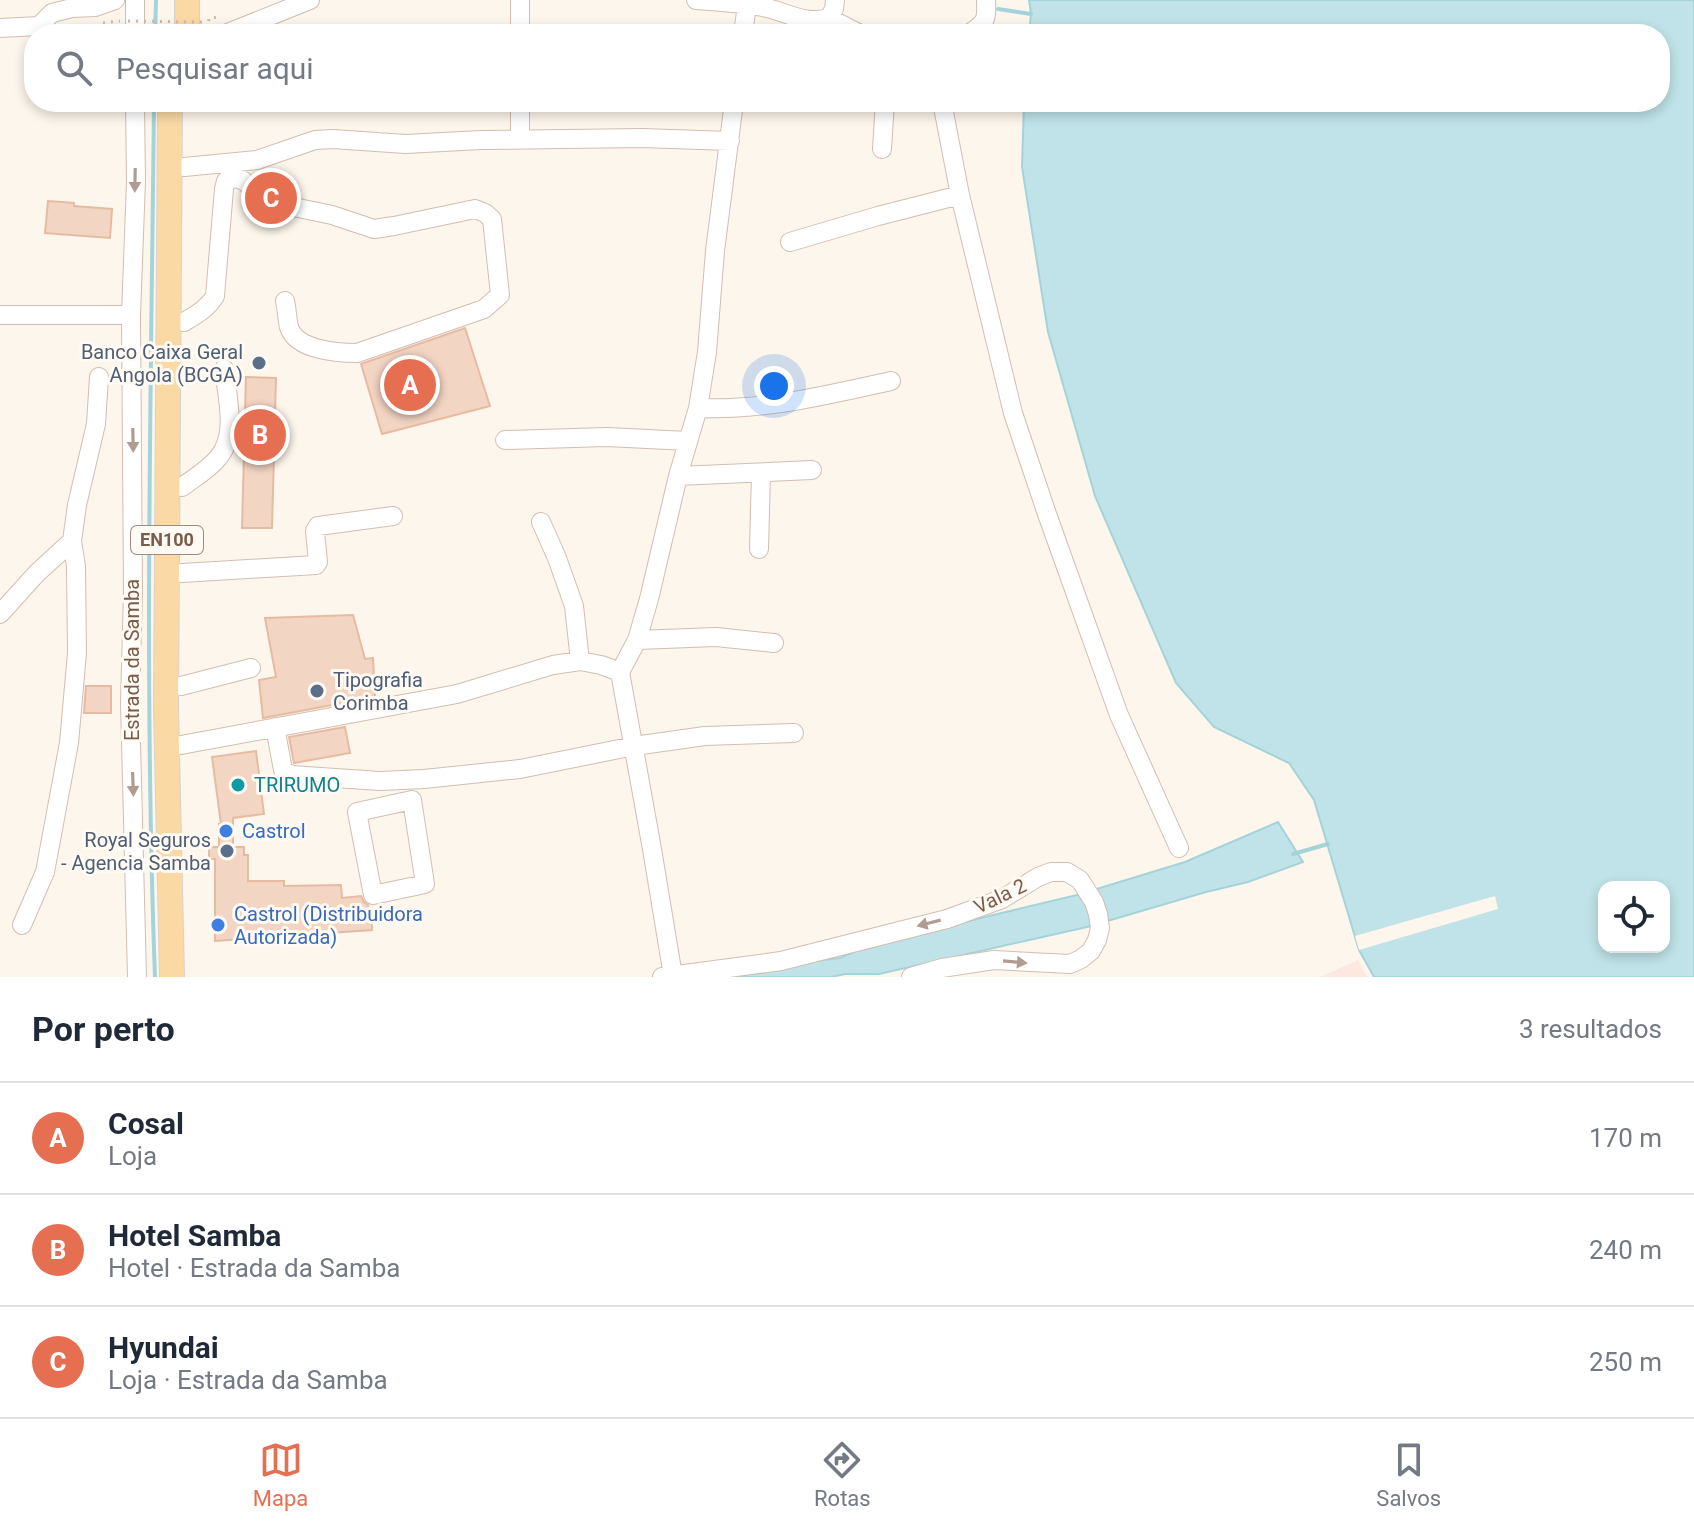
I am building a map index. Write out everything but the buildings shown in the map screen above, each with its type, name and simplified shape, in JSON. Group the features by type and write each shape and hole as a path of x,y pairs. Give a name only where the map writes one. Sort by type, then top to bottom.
{"main road":[{"path":"171,0 171,24"},
{"path":"187,0 193,24"},
{"name":"Estrada da Samba","path":"170,112 166,707 172,977"},
{"name":"EN100","path":"185,112 181,745 185,977"}],"street":[{"path":"47,24 52,13 95,7 115,0"},
{"path":"250,24 310,0"},
{"path":"520,0 520,24"},
{"path":"696,0 768,8 805,21 818,21 833,9 849,24"},
{"path":"744,24 747,5"},
{"path":"0,28 24,29"},
{"name":"Estrada da Samba","path":"135,112 130,703 137,977"},
{"path":"520,112 520,139"},
{"path":"667,976 634,746 620,672 637,640 698,408 733,112"},
{"path":"882,149 884,112"},
{"path":"944,112 960,195 1013,413 1119,715 1179,848"},
{"path":"184,167 257,160 315,140 333,139 405,144 520,139 730,141"},
{"path":"184,322 201,312 215,296 224,189 229,178 242,179 260,200 332,215 374,229 475,209 492,219 500,295 484,309 357,353 343,353 303,343 294,336 289,327 285,301"},
{"path":"790,242 960,195"},
{"path":"0,315 131,315"},
{"path":"182,487 219,457 228,441 224,369"},
{"path":"22,925 45,872 69,743 77,653 76,566 72,541 96,424 99,377"},
{"path":"698,408 721,409 794,402 891,381"},
{"path":"505,440 607,437 688,441"},
{"path":"678,476 812,470"},
{"path":"759,549 761,473"},
{"path":"182,573 311,566 318,562 315,531 318,526 393,516"},
{"path":"541,522 574,606 580,661"},
{"path":"0,614 37,573 72,541"},
{"path":"637,640 716,637 774,643"},
{"path":"181,745 457,694 553,665 580,661 620,672"},
{"path":"181,686 251,668"},
{"path":"275,727 281,764 283,770 291,775 389,780 520,769 634,746 705,736 794,733"},
{"path":"389,780 392,804"},
{"path":"412,800 425,884 373,895 357,812 392,804 412,800"},
{"name":"Vala 2","path":"667,976 781,961 947,919 1002,899 1051,872 1067,872 1080,880 1094,902 1100,928 1097,940 1091,951 1070,964 994,960 942,968 911,977"}],"path":[{"path":"134,19 167,24"}],"shaded area":[{"path":"1358,960 1367,977 1320,977"}],"water":[{"path":"1029,0 1694,0 1694,977 1374,977 1359,950 1314,800 1289,763 1214,727 1176,683 1095,496 1048,332 1022,167 1024,112 1670,112 1670,24 1030,24"},
{"path":"1278,822 1303,862 1248,882 1087,927 879,974 686,977 840,958 872,944 1077,895 1185,862"}],"pier":[{"path":"1495,896 1498,909 1359,950 1355,936"}],"waterway":[{"path":"155,24 156,0"},
{"path":"998,9 1031,14"},
{"path":"154,112 149,649 155,977"},
{"path":"1293,854 1328,844"}],"place":[{"name":"Hyundai","path":"271,198"},
{"name":"Banco Caixa Geral Angola (BCGA)","path":"259,363"},
{"name":"Cosal","path":"410,385"},
{"name":"Hotel Samba","path":"260,435"},
{"name":"Tipografia Corimba","path":"317,691"},
{"name":"TRIRUMO","path":"238,785"},
{"name":"Castrol","path":"226,831"},
{"name":"Royal Seguros - Agencia Samba","path":"227,851"},
{"name":"Castrol (Distribuidora Autorizada)","path":"218,925"}]}
